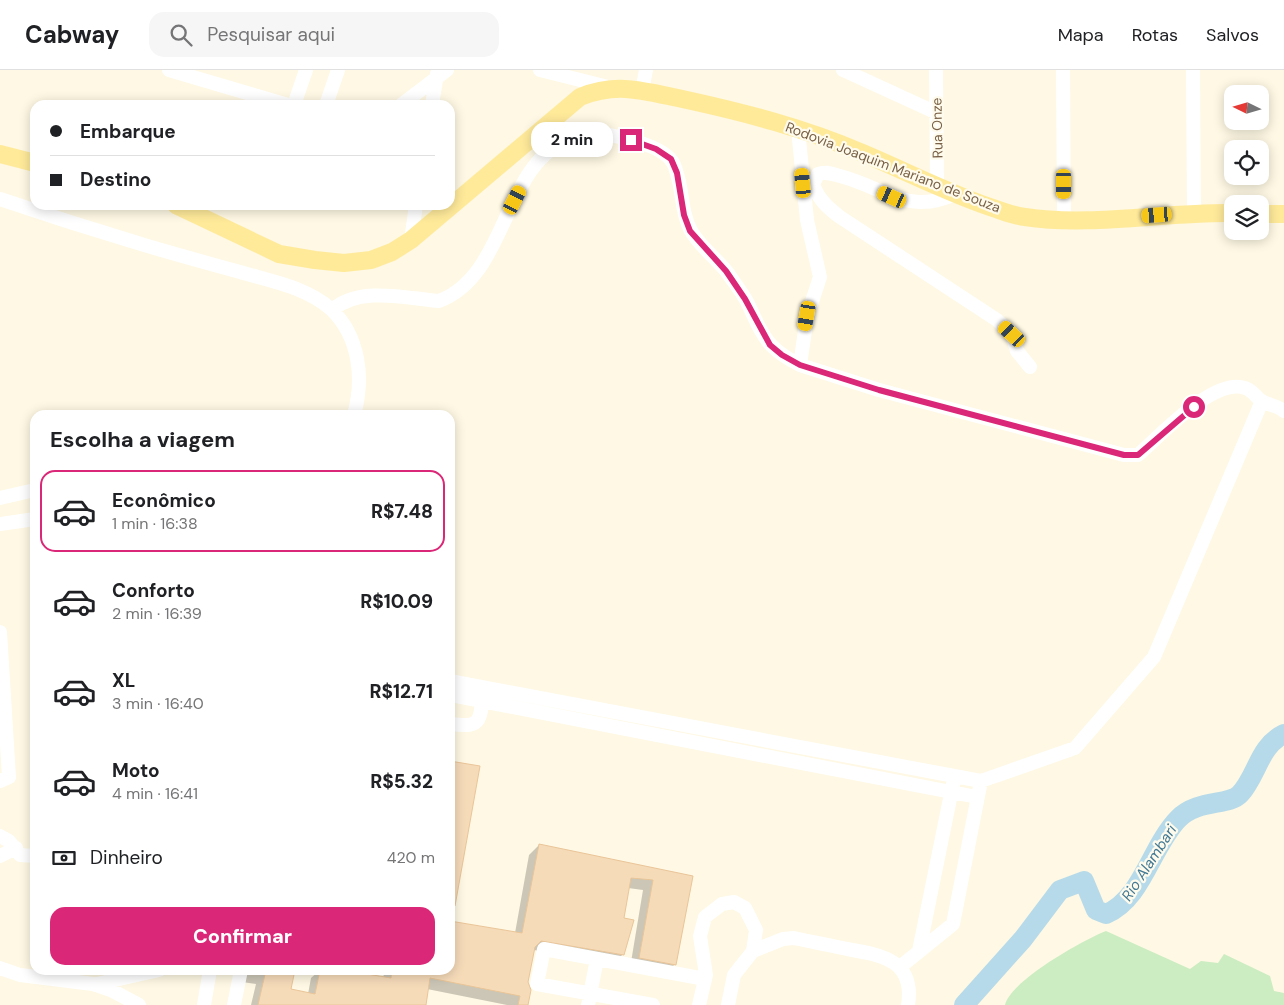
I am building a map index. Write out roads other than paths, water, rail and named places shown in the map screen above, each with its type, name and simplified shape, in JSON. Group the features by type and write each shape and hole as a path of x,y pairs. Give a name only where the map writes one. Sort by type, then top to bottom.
{"main road":[{"name":"Rodovia Joaquim Mariano de Souza","path":"455,202 580,97 599,89 612,88 642,90 754,115 859,151 955,194 1023,217 1064,221 1224,213"},
{"path":"0,154 30,162"},
{"name":"Rodovia Joaquim Mariano de Souza","path":"187,210 279,254 344,263 371,260 392,252 410,240 446,210"},
{"path":"1269,214 1284,214"}],"street":[{"path":"169,70 271,100"},
{"path":"296,100 306,70"},
{"path":"328,100 338,70"},
{"path":"540,70 612,88"},
{"path":"642,90 646,70"},
{"path":"843,70 937,113"},
{"name":"Rua Onze","path":"936,70 937,186"},
{"path":"1063,70 1064,221"},
{"path":"1193,70 1194,213"},
{"path":"407,100 440,72"},
{"path":"433,100 440,72"},
{"path":"798,129 806,220 820,277 807,316 800,365"},
{"path":"332,310 349,299 366,296 439,301 450,297 462,288 483,263 524,184 545,152 558,143 586,134 603,134 631,140 656,149 671,159 677,173 684,215 690,231 726,271 745,299 770,345 800,365 879,390 1131,456 1138,455 1208,395 1235,386 1251,391 1262,401 1284,411"},
{"path":"955,194 941,201 911,203 851,179 824,172 818,174 813,184 826,206 840,217 997,320 1012,334 1017,352 1030,367"},
{"path":"0,199 30,209"},
{"path":"34,210 140,244 305,292 332,310 353,343 359,367 359,397 355,410"},
{"path":"410,240 415,210"},
{"path":"455,695 483,694 981,781 1075,748 1154,657 1262,401"},
{"path":"0,498 30,491"},
{"path":"0,524 30,520"},
{"path":"0,632 9,777 0,781"},
{"path":"455,683 483,694 977,797"},
{"path":"455,725 469,727 476,724 483,694"},
{"path":"862,774 863,759"},
{"path":"919,951 954,776"},
{"path":"900,967 953,924 981,781"},
{"path":"0,836 9,841 20,855 30,856"},
{"path":"0,856 16,848"},
{"path":"699,1005 705,979 705,960 700,936 701,928 705,917 716,907 734,902 745,908 756,930 756,939 753,951 734,975 728,1005"},
{"path":"753,951 794,938 879,955 900,967 908,986 908,1005"},
{"path":"653,1005 589,999 537,984 544,949 705,979"},
{"path":"589,999 597,959"},
{"path":"0,968 20,975 93,984 111,990 139,1005"},
{"path":"93,984 135,975"},
{"path":"204,1005 209,975"},
{"path":"234,1005 240,975"}],"waterway":[{"name":"Rio Alambari","path":"964,1005 1023,939 1060,890 1084,881 1096,910 1106,914 1118,907 1129,897 1160,844 1178,819 1194,808 1235,798 1240,794 1251,779 1269,746 1284,734"}]}
